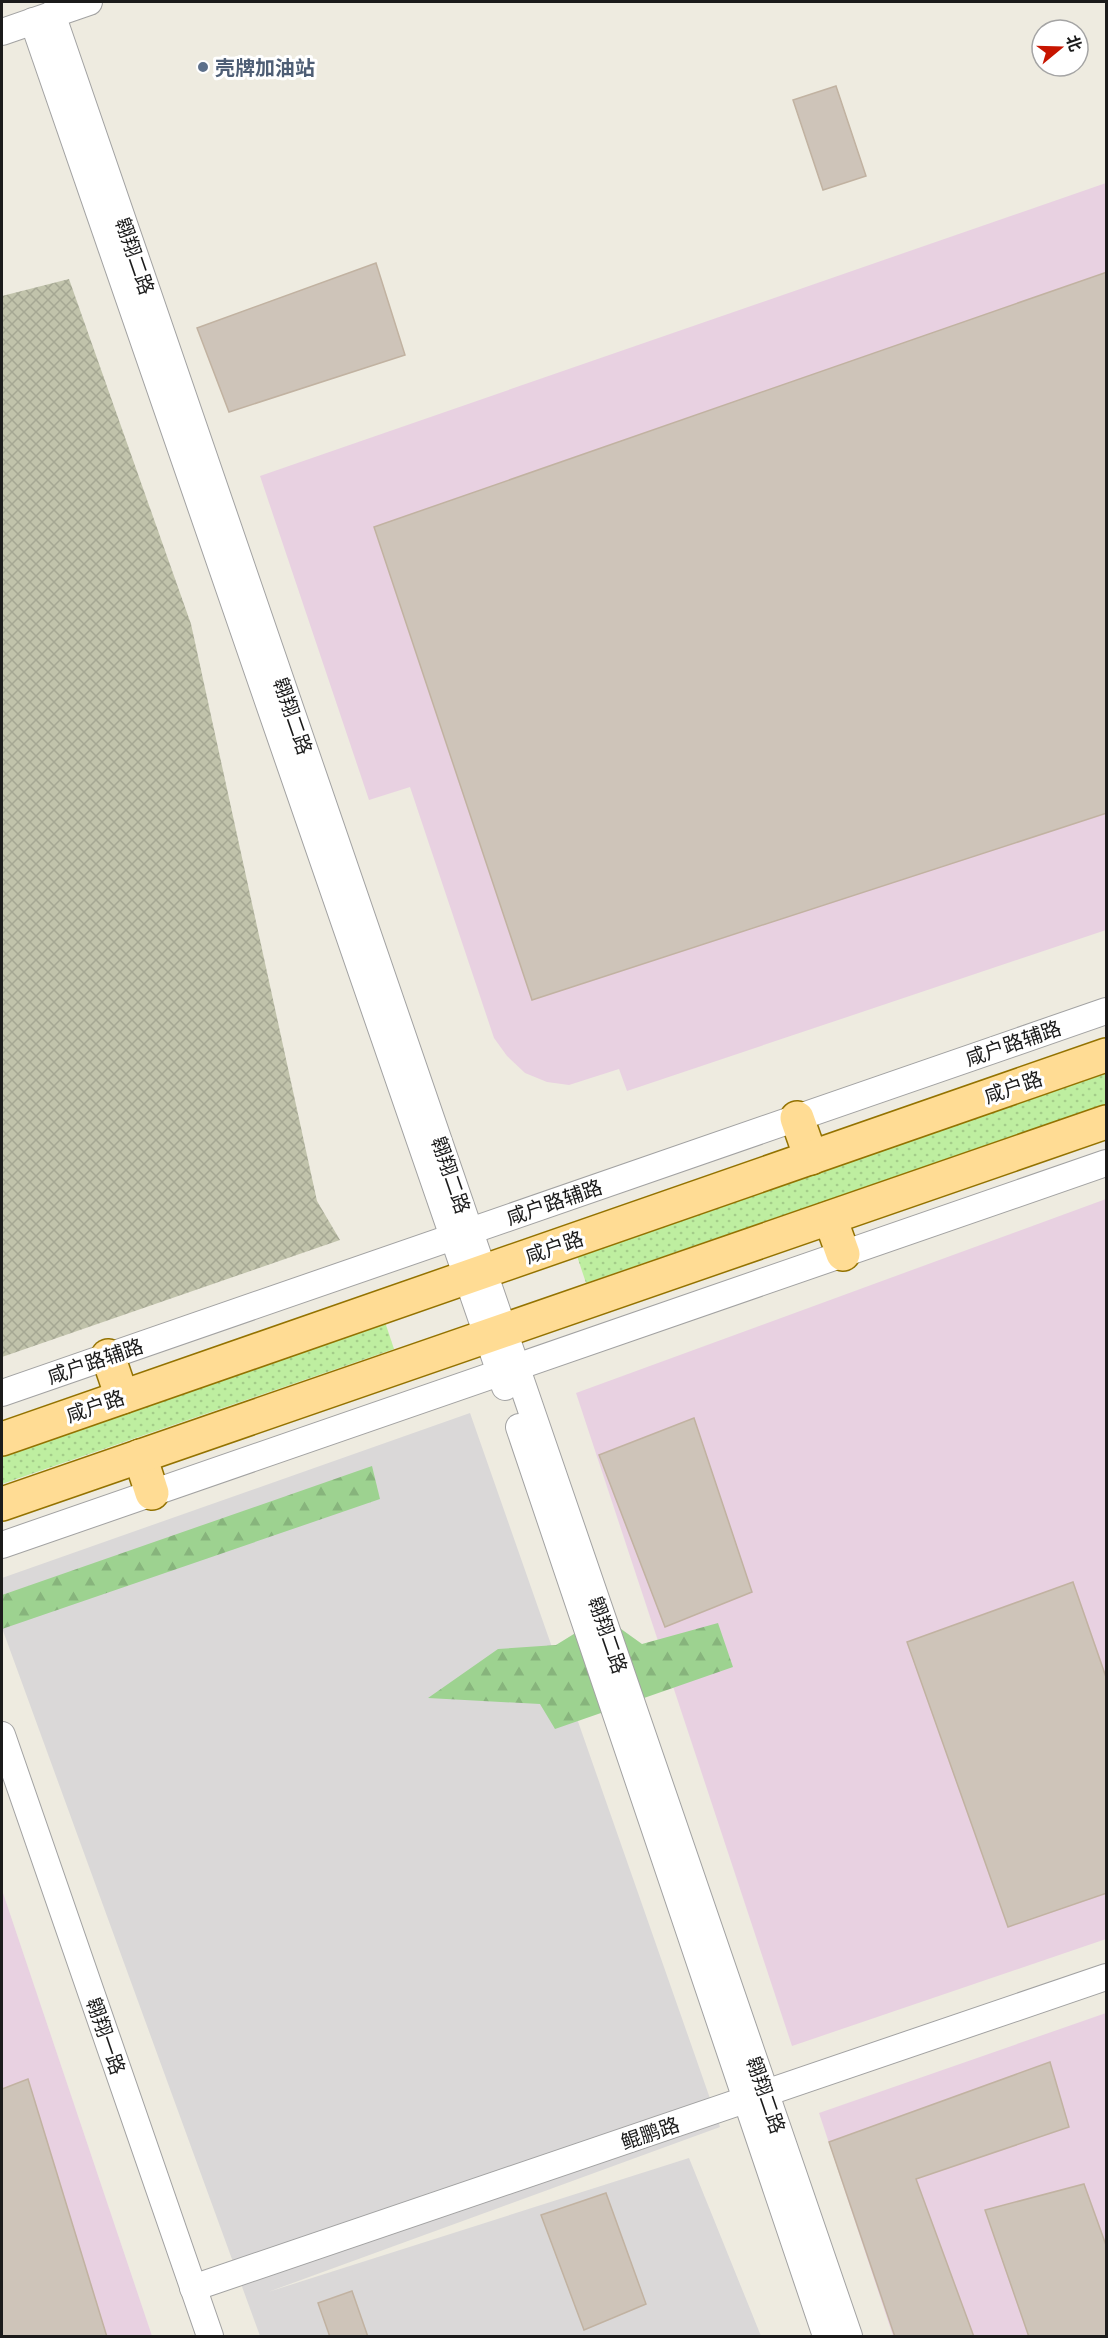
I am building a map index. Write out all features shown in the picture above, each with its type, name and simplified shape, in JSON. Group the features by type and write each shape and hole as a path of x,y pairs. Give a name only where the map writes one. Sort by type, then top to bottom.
{"main road":[{"name":"咸户路","path":"2,1439 1107,1055"},
{"path":"797,1118 811,1158"},
{"path":"2,1504 1107,1122"},
{"path":"830,1218 843,1254"},
{"path":"108,1356 122,1397"},
{"path":"140,1456 152,1492"}],"street":[{"path":"2,32 89,2"},
{"name":"翱翔二路","path":"42,17 509,1370 755,2097 826,2337"},
{"name":"咸户路辅路","path":"2,1393 1107,1011"},
{"path":"2,1545 1107,1163"},
{"name":"翱翔一路","path":"2,1736 210,2337"},
{"name":"鲲鹏路","path":"193,2288 1107,1977"},
{"name":"翱翔二路","path":"755,2097 849,2337"}],"shaded area":[{"path":"1106,183 1106,930 627,1091 619,1069 569,1085 547,1082 525,1073 507,1056 494,1038 410,787 369,800 260,476"},
{"path":"69,279 191,624 317,1201 340,1240 2,1357 2,296"},
{"path":"1106,1199 1106,1939 792,2046 576,1393"},
{"path":"470,1413 720,2127 268,2292 689,2158 761,2336 260,2336 2,1628 2,1578"},
{"path":"2,1890 152,2336 2,2336"},
{"path":"1106,2013 1106,2336 893,2336 819,2113"}],"green space":[{"path":"1106,1073 1106,1104 586,1283 577,1256"},
{"path":"385,1322 394,1349 2,1484 2,1454"},
{"path":"372,1466 380,1499 2,1629 2,1595"},
{"path":"603,1616 642,1644 718,1623 733,1667 555,1729 540,1704 428,1698 498,1649 556,1645"}],"building":[{"path":"836,86 866,176 823,190 793,100"},
{"path":"376,263 405,355 229,412 197,328"},
{"path":"1107,272 1107,813 532,1000 374,527"},
{"path":"694,1418 752,1592 665,1627 599,1455"},
{"path":"1073,1582 1107,1680 1107,1893 1008,1927 907,1642"},
{"path":"1050,2062 1069,2127 916,2179 974,2337 895,2337 829,2142"},
{"path":"28,2079 107,2337 2,2337 2,2089"},
{"path":"1084,2184 1107,2248 1107,2337 1029,2337 985,2210"},
{"path":"606,2193 646,2304 584,2330 541,2215"},
{"path":"352,2291 368,2337 330,2337 318,2303"}],"place":[{"name":"壳牌加油站","path":"203,67"}]}
